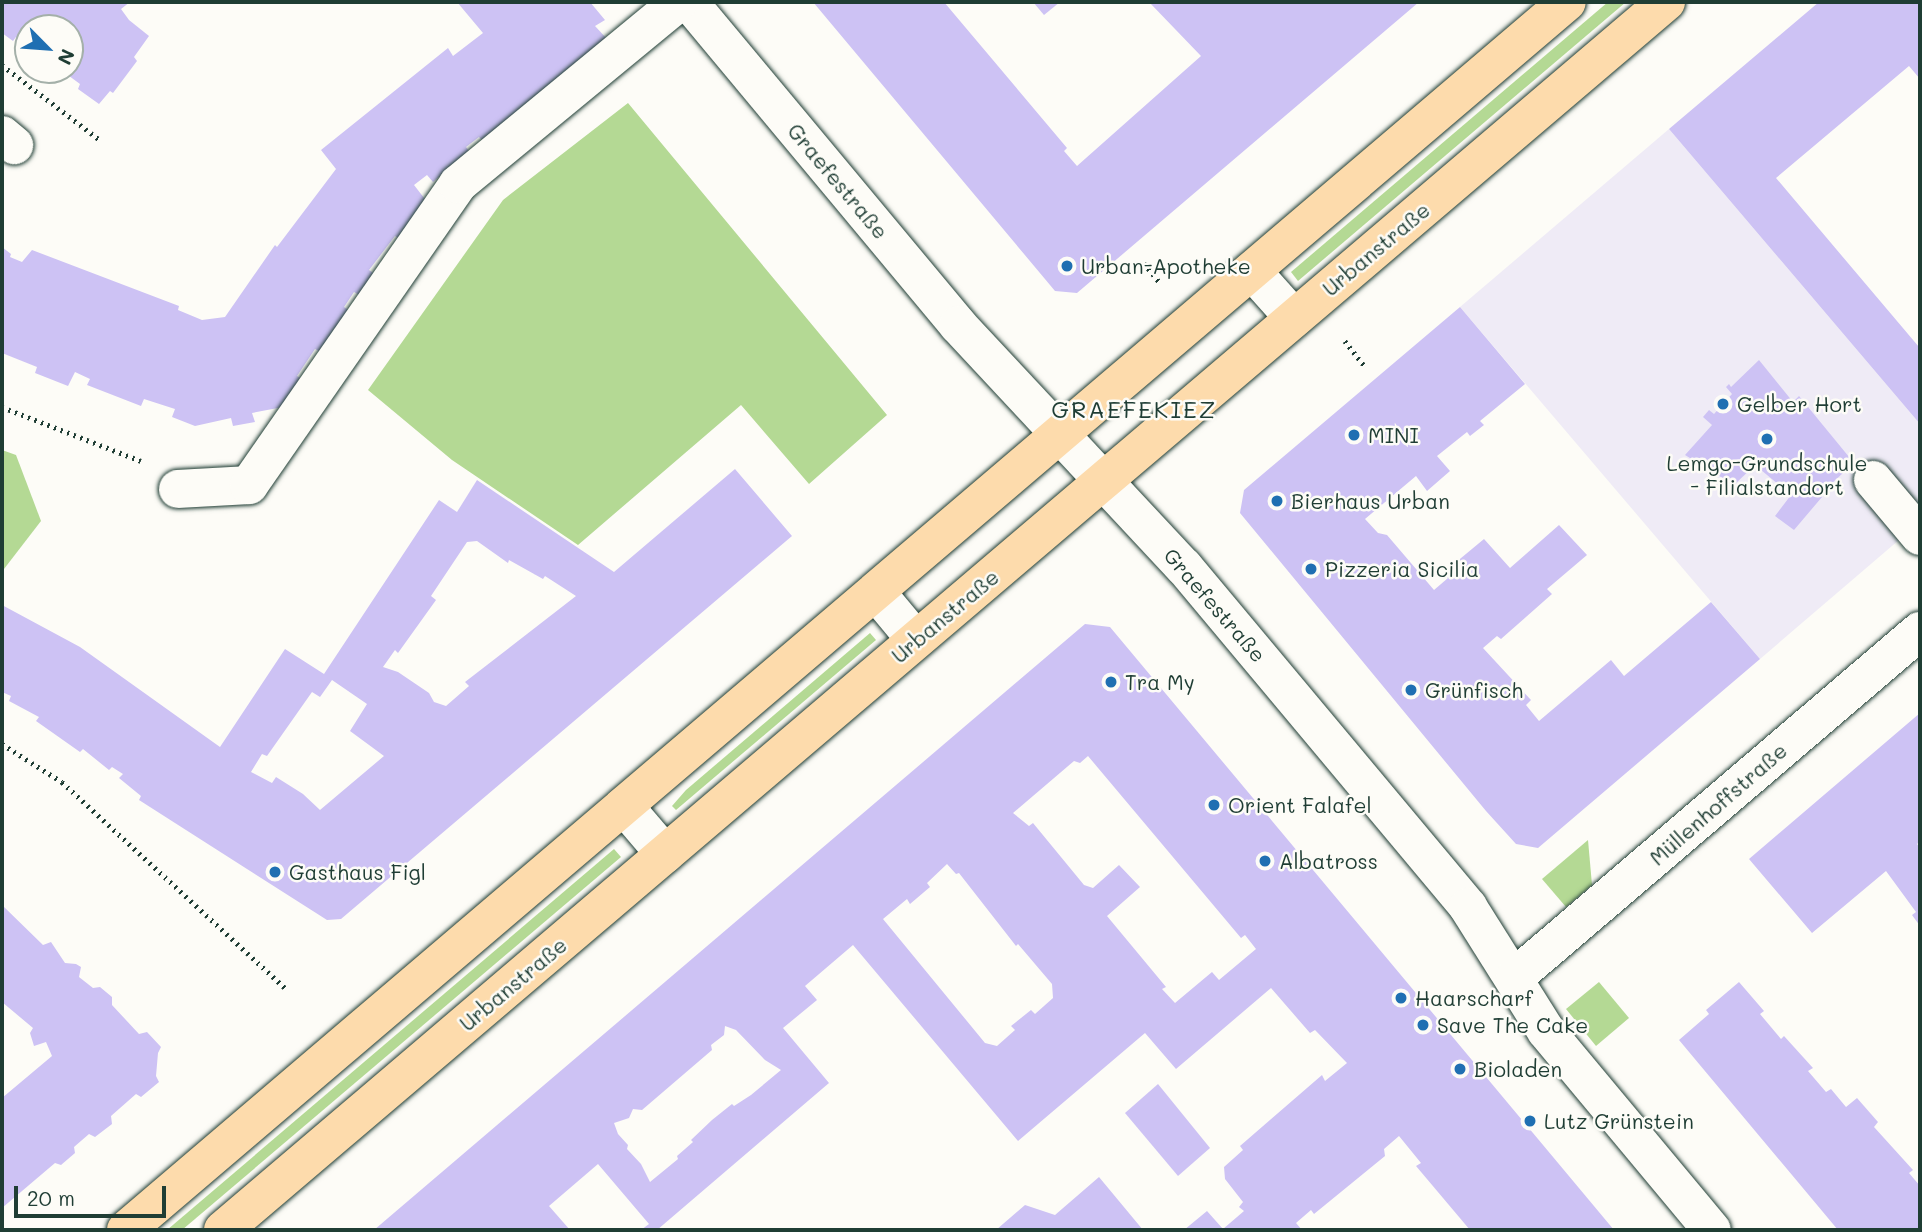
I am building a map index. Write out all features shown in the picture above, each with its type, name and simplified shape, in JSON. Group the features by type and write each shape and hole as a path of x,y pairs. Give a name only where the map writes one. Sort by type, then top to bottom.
{"main road":[{"path":"126,1230 1567,2"},
{"name":"Urbanstraße","path":"223,1230 1666,2"}],"street":[{"path":"178,489 249,485 458,184 679,2"},
{"name":"Graefestraße","path":"689,2 958,325 1184,567 1468,907 1515,977 1546,1031 1712,1230"},
{"path":"1252,271 1294,318"},
{"path":"1873,480 1920,536"},
{"path":"876,592 916,640"},
{"name":"Müllenhoffstraße","path":"1515,977 1920,631"},
{"path":"624,806 665,854"}],"path":[{"path":"2,65 100,140"},
{"path":"1144,263 1160,283"},
{"path":"1345,341 1363,365"},
{"path":"2,407 143,462"},
{"path":"2,744 62,782 285,988"}],"shaded area":[{"name":"Gelber Hort","path":"1669,129 1920,424 1920,522 1760,659 1460,307"}],"green space":[{"path":"1608,2 1626,2 1298,281 1291,272"},
{"path":"628,103 887,415 809,484 741,405 578,545 452,460 368,390 503,200"},
{"path":"2,450 16,455 41,521 4,569"},
{"path":"870,633 876,640 676,810 672,806 686,790"},
{"path":"1588,840 1592,885 1566,907 1542,879"},
{"path":"614,849 621,857 182,1230 167,1230"},
{"path":"1599,982 1629,1018 1596,1046 1566,1009"}],"building":[{"path":"2,2 130,2 121,9 129,20 149,36 134,57 137,61 113,93 110,91 99,104 78,89 80,84 84,84 84,14 14,14 14,40 2,33"},
{"path":"457,2 590,2 605,20 595,26 608,40 482,140 479,137 466,147 469,151 433,182 427,175 414,185 428,203 401,240 395,236 369,270 376,275 361,296 354,292 344,307 350,311 321,352 315,349 297,376 302,379 283,407 252,413 255,422 233,426 231,418 195,426 172,417 175,409 144,399 141,406 87,385 90,379 75,372 68,386 35,373 37,367 2,353 2,247 11,254 10,257 22,262 32,250 179,306 178,310 202,320 225,317 275,245 277,247 336,169 321,150 448,48 453,56 483,33"},
{"path":"813,2 944,2 1067,148 1064,151 1077,166 1201,56 1149,2 1419,2 1077,293 1055,291"},
{"path":"1033,2 1060,2 1044,15"},
{"path":"1819,2 1920,2 1920,79 1909,66 1776,178 1919,347 1920,424 1669,129"},
{"path":"1460,307 1525,384 1480,421 1484,425 1470,436 1467,432 1437,456 1450,471 1427,491 1416,476 1365,519 1378,533 1387,535 1434,590 1448,578 1443,573 1484,539 1510,568 1559,525 1587,555 1547,589 1552,594 1501,639 1497,636 1483,648 1531,700 1526,705 1539,721 1611,660 1624,676 1711,602 1760,659 1538,848 1516,844 1486,811 1240,513 1244,490"},
{"name":"Lemgo-Grundschule - Filialstandort","path":"1759,360 1793,402 1799,396 1854,463 1820,494 1822,497 1794,530 1775,516 1791,495 1755,465 1734,485 1685,455 1712,425 1703,417 1709,410 1714,414 1732,394 1726,387 1729,384 1731,387"},
{"path":"735,469 792,536 341,919 327,920 139,800 141,796 119,778 123,774 112,767 109,770 83,749 80,752 36,721 39,717 9,701 11,696 2,692 2,605 80,647 220,747 285,649 324,674 439,500 457,512 477,480 614,572","holes":["477,541 508,563 509,560 543,579 545,576 576,596 465,682 469,686 446,706 434,702 429,693 398,672 383,667 395,650 398,653 436,600 431,596 467,542","332,680 367,704 350,731 384,756 320,810 303,794 276,777 272,783 251,772 262,754 267,756 312,692 320,697"]},
{"path":"1085,624 1110,627 1614,1230 1470,1230 1416,1166 1421,1163 1399,1136 1384,1149 1385,1156 1314,1214 1311,1210 1296,1223 1302,1230 1184,1230 1207,1211 1223,1229 1244,1211 1239,1207 1243,1202 1225,1179 1224,1167 1243,1150 1240,1146 1322,1075 1325,1081 1347,1063 1315,1030 1310,1033 1271,988 1176,1069 1145,1033 1018,1141 853,945 805,986 817,1000 783,1028 829,1083 657,1230 641,1230 649,1224 598,1164 549,1206 570,1230 374,1230","holes":["1088,756 1241,938 1245,935 1256,949 1219,980 1212,972 1175,1003 1162,989 1166,987 1107,916 1140,887 1119,865 1093,888 1084,885 1033,823 1029,826 1013,813 1074,761 1080,763","947,864 956,874 959,873 1016,946 1018,944 1052,984 1053,998 1035,1014 1031,1010 1011,1026 1015,1030 997,1046 985,1043 883,919 907,899 910,904 930,887 927,883","725,1026 736,1030 765,1060 781,1070 751,1095 734,1106 732,1104 712,1120 677,1156 678,1159 650,1182 641,1164 627,1149 628,1145 618,1134 614,1123 629,1118 633,1109 642,1110 712,1050 711,1045 724,1035"]},
{"path":"1920,713 1920,841 1917,844 1920,848 1920,926 1912,915 1916,912 1886,871 1812,933 1749,859"},
{"path":"2,905 43,945 51,942 65,963 81,967 79,977 93,988 100,987 112,997 112,1005 139,1034 147,1032 161,1047 156,1076 159,1082 141,1097 136,1094 111,1116 112,1124 95,1137 89,1134 74,1147 75,1153 61,1165 55,1163 2,1208 2,1098 52,1056 46,1042 34,1046 30,1033 33,1028 2,1002"},
{"path":"1739,982 1764,1011 1760,1014 1781,1039 1784,1036 1813,1068 1808,1071 1826,1092 1831,1089 1846,1107 1857,1098 1878,1122 1874,1127 1913,1170 1909,1173 1920,1186 1920,1230 1838,1230 1679,1040 1709,1014 1706,1010"},
{"path":"1158,1084 1210,1148 1178,1176 1125,1113"},
{"path":"1099,1177 1143,1230 996,1230 1025,1205 1055,1215"}],"place":[{"name":"Urban-Apotheke","path":"1067,266"},
{"name":"Gelber Hort","path":"1723,404"},
{"name":"MINI","path":"1354,435"},
{"name":"Lemgo-Grundschule - Filialstandort","path":"1767,439"},
{"name":"Bierhaus Urban","path":"1277,501"},
{"name":"Pizzeria Sicilia","path":"1311,569"},
{"name":"Tra My","path":"1111,682"},
{"name":"Grünfisch","path":"1411,690"},
{"name":"Orient Falafel","path":"1214,805"},
{"name":"Albatross","path":"1265,861"},
{"name":"Gasthaus Figl","path":"275,872"},
{"name":"Haarscharf","path":"1401,998"},
{"name":"Save The Cake","path":"1423,1025"},
{"name":"Bioladen","path":"1460,1069"},
{"name":"Lutz Grünstein","path":"1530,1121"}],"district":[{"name":"GRAEFEKIEZ","path":"1134,409"}]}
